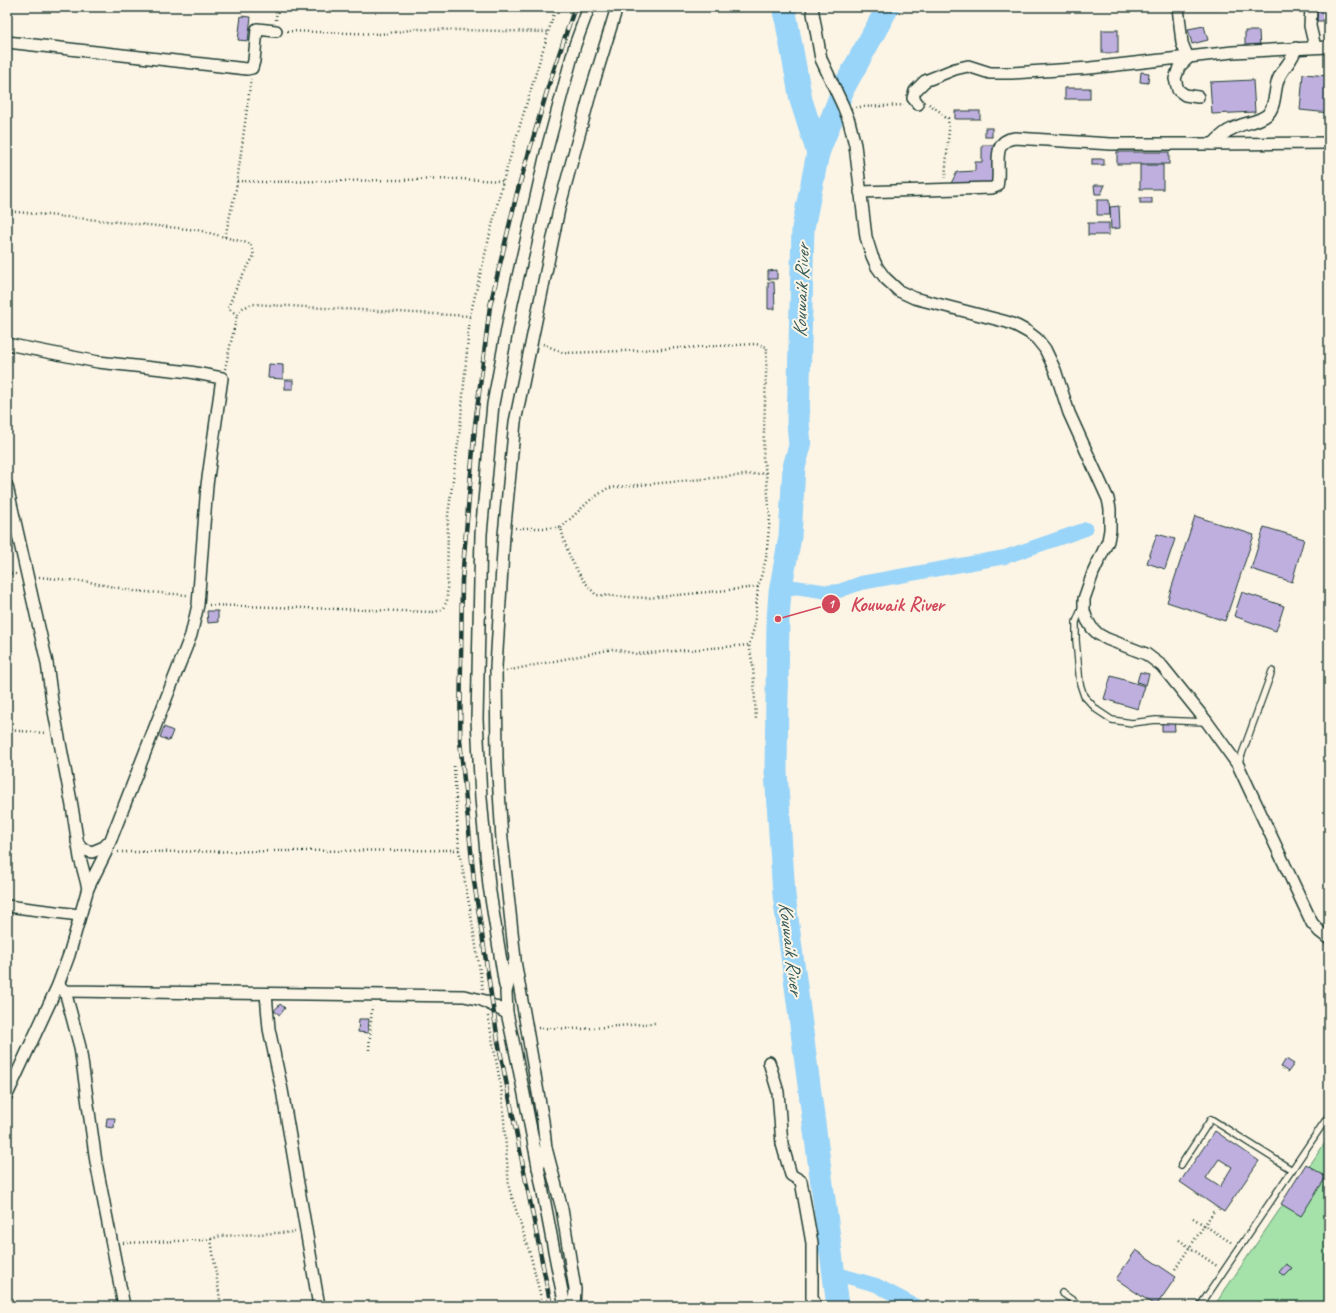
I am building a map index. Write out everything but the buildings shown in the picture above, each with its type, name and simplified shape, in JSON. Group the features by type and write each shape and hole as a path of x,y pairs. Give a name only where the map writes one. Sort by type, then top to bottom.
{"street":[{"path":"565,1306 521,1074 507,1013 506,992 489,886 481,798 477,719 481,534 494,404 512,303 546,153 575,45 589,7"},
{"path":"574,1306 575,1289 562,1209 546,1148 528,1028 515,959 502,839 497,759 496,673 504,528 515,422 559,209 589,98 617,7"},
{"path":"812,7 821,59 845,109 855,145 866,237 877,268 899,291 914,298 1017,326 1037,339 1045,349 1055,370 1069,413 1104,489 1110,509 1110,530 1108,541 1093,572 1084,600 1084,611 1092,628 1098,634 1107,639 1146,654 1155,660 1170,674 1207,722 1238,765 1312,923 1329,939"},
{"path":"1178,7 1182,43 1188,58"},
{"path":"1311,7 1310,26 1316,47"},
{"path":"7,42 247,69 252,68 254,61 257,29 276,31"},
{"path":"918,104 912,98 915,91 925,81 968,66 990,73 1012,73 1090,68 1233,52 1329,47"},
{"path":"1213,144 1221,135 1232,128 1255,121 1267,115 1272,106 1278,79 1294,56 1296,48"},
{"path":"1188,58 1179,67 1175,79 1178,90 1186,95 1198,98"},
{"path":"860,192 992,188 997,186 999,179 998,152 1001,143 1007,139 1015,138 1111,144 1329,143"},
{"path":"7,344 98,362 190,372 222,378 207,485 198,600 192,635 106,852 88,888 61,988 7,1095"},
{"path":"7,486 47,663 77,842 88,888"},
{"path":"77,842 82,848 92,852 104,847 110,841"},
{"path":"7,906 80,915"},
{"path":"506,992 515,959"},
{"path":"61,988 266,994 464,996 482,1000 507,1013"},
{"path":"61,988 80,1047 96,1162 124,1306"},
{"path":"266,994 269,1029 282,1090 319,1306"},
{"path":"769,1062 778,1092 782,1144 791,1175 801,1181 812,1244 812,1298 816,1306"},
{"path":"538,1169 546,1148"}],"lane":[{"path":"1084,600 1076,622 1080,684 1084,696 1097,710 1112,720 1132,723 1156,720 1207,722"},
{"path":"1238,765 1272,671"},
{"path":"1200,1306 1329,1115"},
{"path":"1181,1165 1211,1119 1292,1170"},
{"path":"1062,1293 1081,1306"}],"path":[{"path":"277,7 276,31 381,34 417,29 549,32"},
{"path":"7,573 89,582 134,591 198,600 433,612 442,610 447,601 448,515 460,429 470,316 502,181 556,7"},
{"path":"225,237 237,181 252,68"},
{"path":"845,109 860,106 930,104 944,117 948,118 949,129 946,178 935,186 935,190"},
{"path":"237,181 265,182 460,179 502,181"},
{"path":"7,211 198,230 251,244 254,256 238,283 228,308 237,315"},
{"path":"222,378 237,315 243,308 252,304 470,316"},
{"path":"531,340 564,353 756,344 767,347 763,458 766,473 770,517 766,558 758,587 754,628 749,645 753,666 756,720"},
{"path":"504,528 561,528 589,501 608,488 766,473"},
{"path":"561,528 566,550 582,579 596,595 648,598 758,587"},
{"path":"496,673 613,649 637,654 749,645"},
{"path":"7,730 58,734"},
{"path":"454,766 459,850 502,1094 509,1188 531,1258 543,1306"},
{"path":"106,852 459,850"},
{"path":"369,1050 373,995"},
{"path":"528,1028 581,1029 655,1023"},
{"path":"1175,1269 1214,1211"},
{"path":"1193,1218 1239,1248"},
{"path":"112,1244 211,1239 221,1236 306,1231"},
{"path":"211,1239 221,1306"},
{"path":"1179,1240 1224,1270"}],"green space":[{"path":"1329,1137 1329,1306 1214,1306"}],"waterway":[{"path":"784,7 801,100 818,153"},
{"name":"Kouwaik River","path":"838,1306 784,895 776,771 778,619 780,592 790,537 794,467 800,446 798,422 803,228 818,153 844,87 888,7"},
{"path":"780,592 795,587 828,592 839,591 861,583 1005,557 1086,529"},
{"path":"834,1273 876,1285 916,1306"}],"railway":[{"path":"551,1306 498,1041 474,881 460,740 462,580 475,425 490,306 517,193 550,81 575,7"}],"place":[{"name":"Kouwaik River","path":"778,619"}]}
